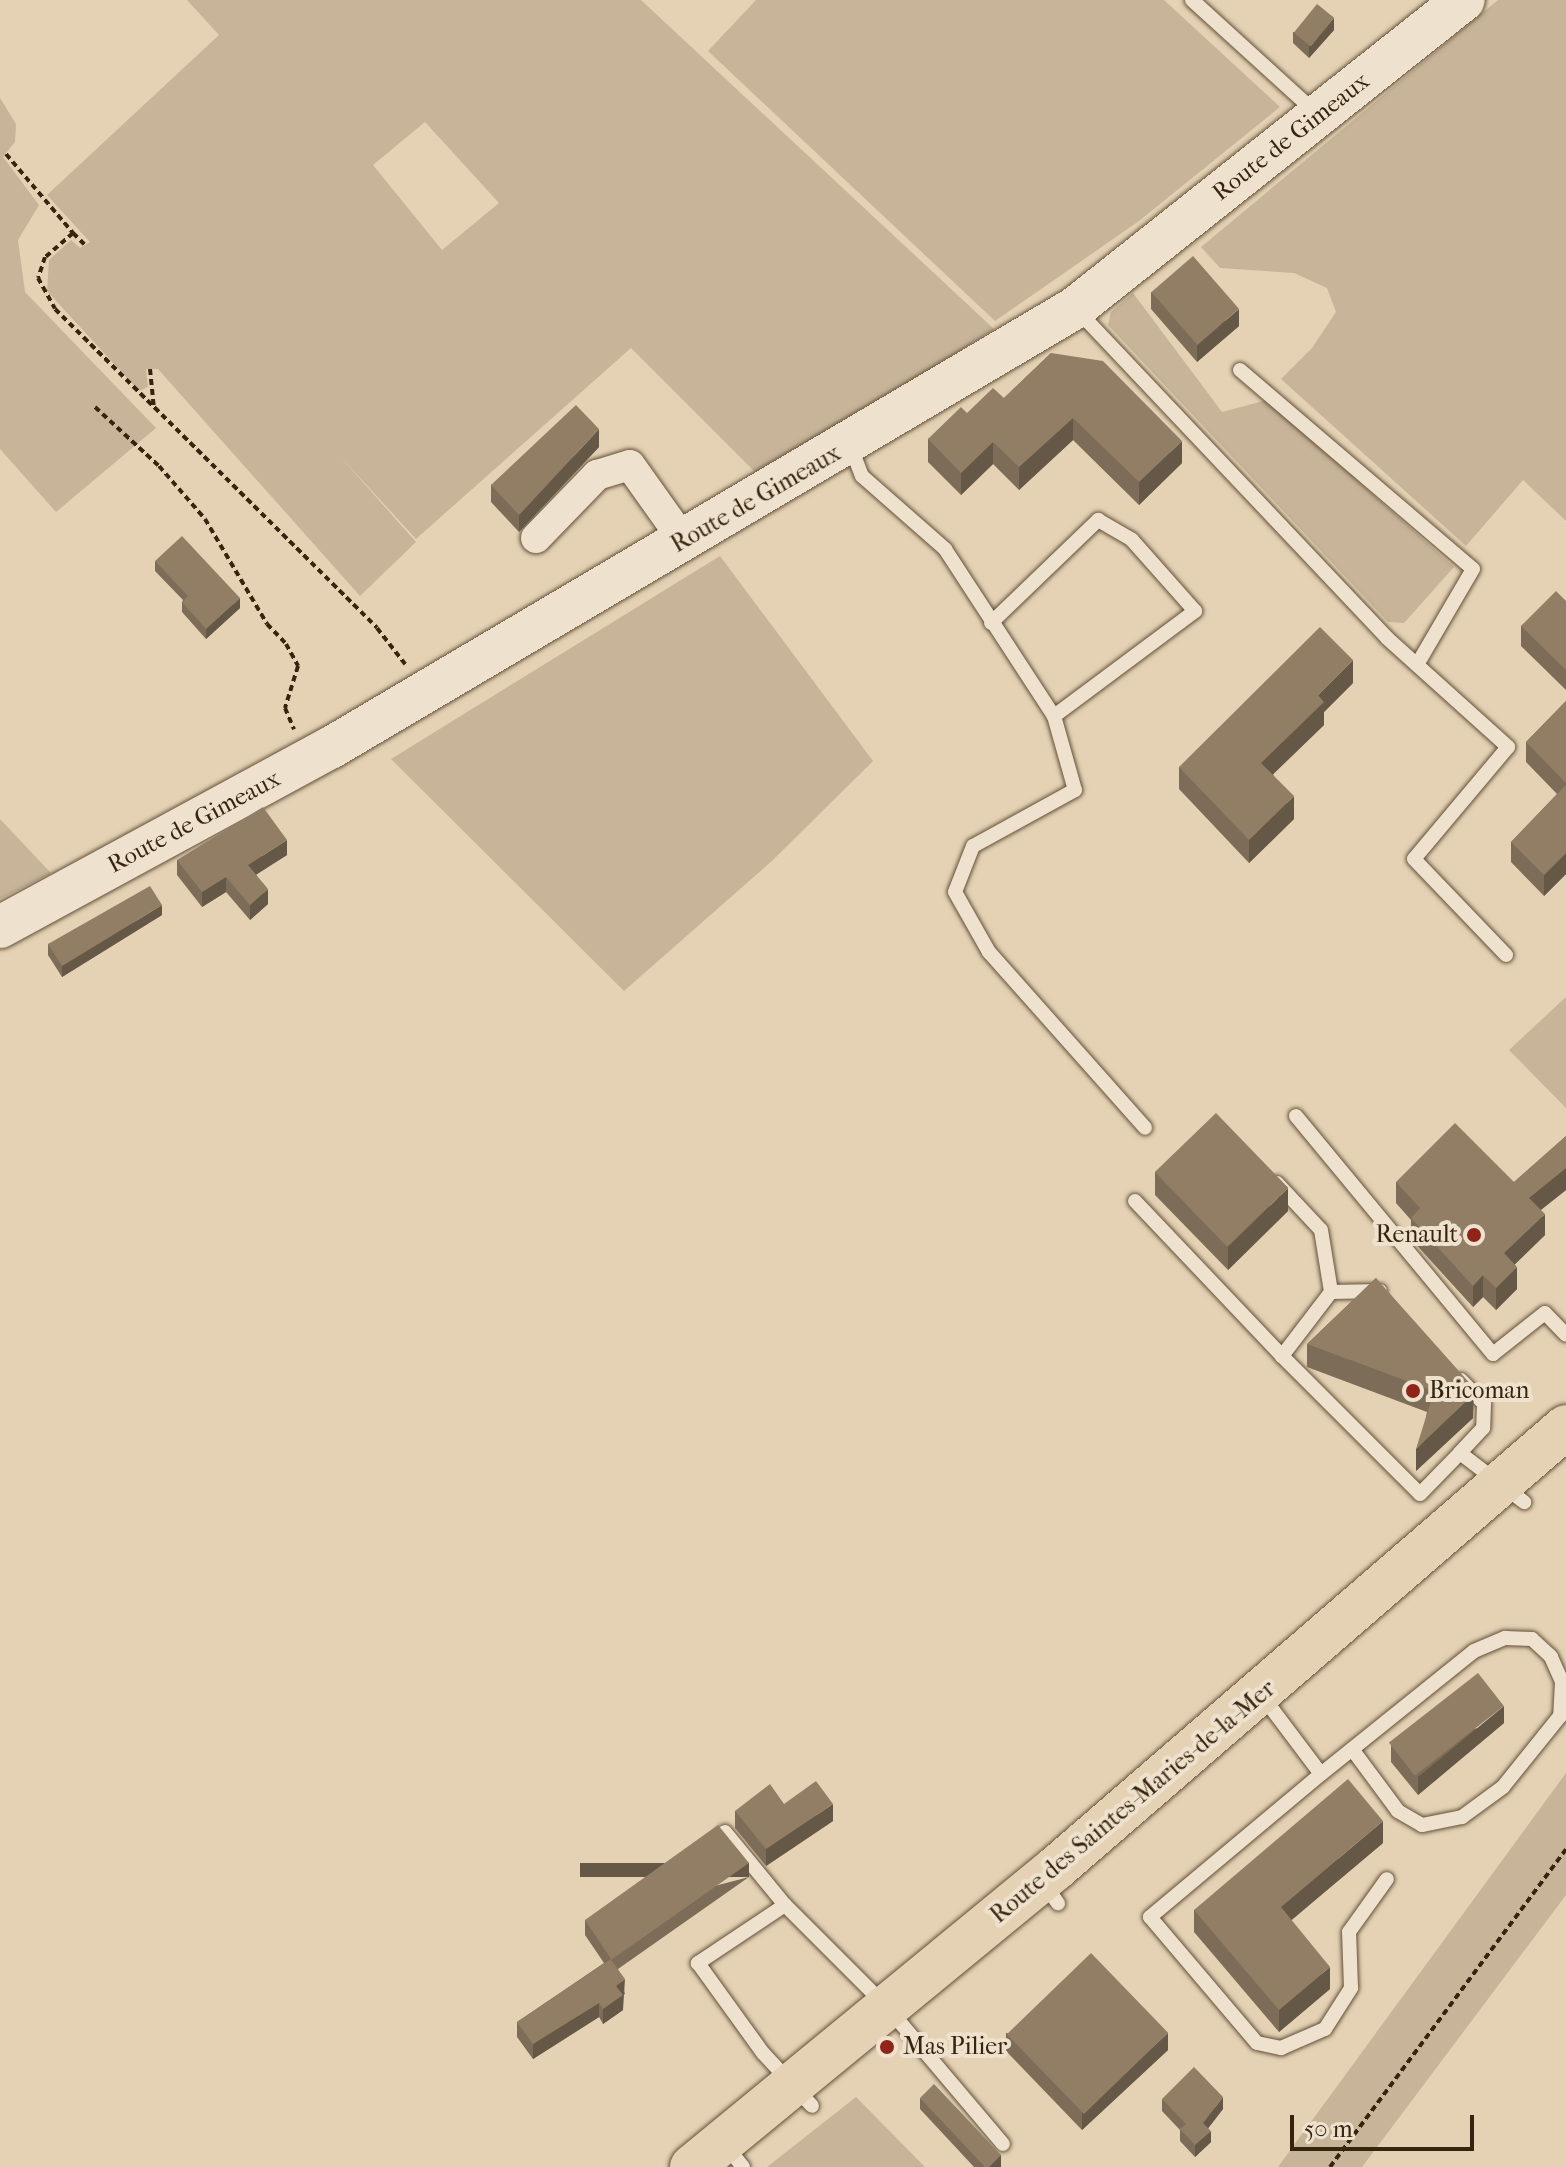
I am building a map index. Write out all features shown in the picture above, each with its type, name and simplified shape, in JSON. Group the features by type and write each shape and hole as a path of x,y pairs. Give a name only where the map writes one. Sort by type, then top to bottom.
{"main road":[{"name":"Route des Saintes-Maries-de-la-Mer","path":"727,2161 1271,1705 1513,1493 1566,1427"},
{"name":"Route des Saintes-Maries-de-la-Mer","path":"1513,1493 1566,1465"}],"street":[{"name":"Route de Gimeaux","path":"0,927 307,761 1075,308 1464,0"},
{"path":"536,538 597,475 630,465 684,541"}],"lane":[{"path":"1192,0 1318,115"},
{"path":"1075,308 1417,665 1508,747 1414,859 1506,955"},
{"path":"1240,370 1473,569 1417,665"},
{"path":"849,444 862,476 945,549 1054,716 1075,790 973,846 955,892 989,952 1042,1018 1145,1128"},
{"path":"991,623 1098,520 1132,540 1195,611 1054,716"},
{"path":"1296,1116 1493,1354 1545,1313 1566,1335"},
{"path":"1268,1173 1321,1230 1331,1292 1282,1356"},
{"path":"1135,1201 1282,1356 1420,1494 1483,1428 1484,1404 1453,1370"},
{"path":"1331,1292 1381,1291 1391,1302"},
{"path":"1460,1453 1513,1493"},
{"path":"1352,1749 1398,1811 1422,1825 1462,1817 1503,1787 1560,1716 1562,1682 1551,1657 1532,1639 1505,1638 1474,1651 1352,1749 1321,1774 1150,1917 1257,2043 1281,2048 1325,2029 1351,1988 1349,1932 1387,1879"},
{"path":"1271,1705 1321,1774"},
{"path":"725,1832 785,1905 898,2019 1003,2144"},
{"path":"785,1905 698,1963 803,2096"}],"path":[{"path":"6,154 85,245"},
{"path":"73,233 45,257 38,278 41,289 154,409 377,628 426,692"},
{"path":"150,369 154,409"},
{"path":"95,407 159,466 205,519 267,624 286,644 298,666 285,708 307,761"},
{"path":"1330,2167 1566,1849"}],"shaded area":[{"path":"187,0 641,0 994,329 870,408 755,472 631,348 416,539 338,454 416,542 360,596 158,369 146,369 148,387 139,391 47,291 49,260 71,240 80,248 90,242 47,195 219,35","holes":["425,122 499,203 442,250 373,165"]},
{"path":"756,0 1164,0 1280,107 1139,221 995,321 708,51"},
{"path":"1498,0 1566,0 1566,521 1523,480 1466,546 1281,379 1312,348 1336,312 1327,288 1294,273 1220,268 1201,247"},
{"path":"0,98 16,124 15,142 3,157 39,205 18,240 25,292 156,428 56,512 0,449"},
{"path":"1133,293 1222,412 1267,400 1454,567 1404,623 1388,622 1108,325 1111,312"},
{"path":"720,556 873,761 773,860 624,991 391,759"},
{"path":"0,819 51,873 0,899"},
{"path":"1566,997 1566,1108 1509,1050"},
{"path":"1566,1773 1566,1895 1362,2167 1278,2167"},
{"path":"856,2097 925,2167 767,2167"}],"building":[{"path":"1317,4 1334,18 1311,47 1294,33"},
{"path":"1193,256 1239,309 1197,345 1151,292"},
{"path":"1051,353 1103,361 1182,441 1139,482 1073,418 1019,467 993,442 961,473 928,439 961,407 967,413 993,388 1004,398"},
{"path":"576,405 599,429 519,515 491,485"},
{"path":"182,536 240,598 206,629 182,602 188,596 155,561"},
{"path":"1556,591 1566,601 1566,670 1521,626"},
{"path":"1320,627 1353,660 1318,695 1324,702 1261,763 1294,796 1249,840 1179,767"},
{"path":"1566,701 1566,783 1526,742"},
{"path":"1566,785 1566,853 1544,875 1511,842"},
{"path":"263,807 287,840 248,865 268,889 250,905 226,877 202,892 177,860"},
{"path":"150,886 162,905 62,966 48,944"},
{"path":"1216,1113 1288,1188 1227,1247 1155,1172"},
{"path":"1455,1123 1514,1182 1566,1136 1566,1168 1529,1198 1545,1214 1504,1253 1517,1267 1496,1288 1483,1275 1473,1286 1411,1218 1420,1208 1396,1182"},
{"path":"1376,1278 1474,1388 1473,1395 1416,1449 1434,1391 1307,1344"},
{"path":"1478,1673 1504,1706 1415,1776 1389,1743"},
{"path":"1348,1779 1383,1821 1281,1907 1330,1967 1279,2010 1194,1910"},
{"path":"816,1781 833,1804 766,1849 735,1811 770,1784 784,1804"},
{"path":"718,1825 749,1863 611,1960 625,1979 616,1986 623,1995 603,2009 599,2003 533,2044 517,2022 611,1959 585,1920"},
{"path":"1091,1953 1168,2033 1084,2114 1007,2034"},
{"path":"1194,2067 1223,2097 1203,2123 1211,2131 1195,2145 1180,2129 1186,2124 1162,2099"},
{"path":"934,2084 1001,2155 989,2167 985,2167 920,2098"}],"place":[{"name":"Renault","path":"1474,1235"},
{"name":"Bricoman","path":"1413,1391"},
{"name":"Mas Pilier","path":"887,2047"}]}
